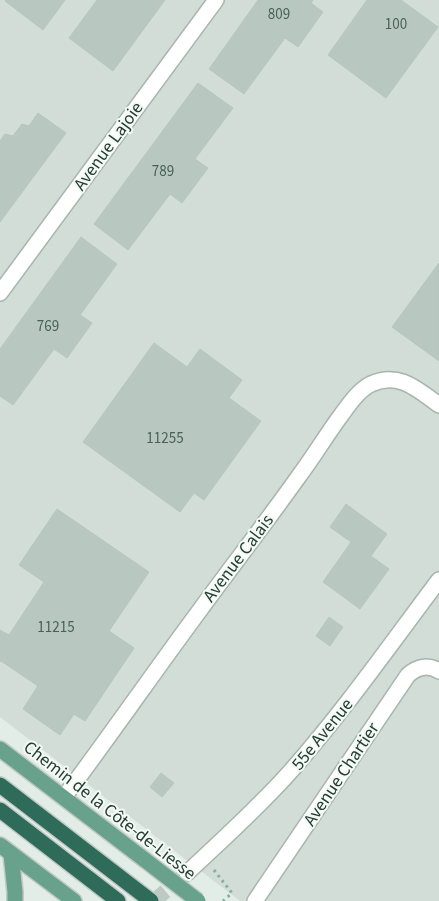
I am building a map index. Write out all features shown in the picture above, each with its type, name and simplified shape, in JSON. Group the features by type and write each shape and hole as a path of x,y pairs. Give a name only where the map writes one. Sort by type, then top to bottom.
{"highway":[{"path":"0,785 151,901"},
{"path":"0,810 118,901"}],"main road":[{"name":"Chemin de la Côte-de-Liesse","path":"0,748 198,901"},
{"path":"6,849 15,892 15,901"},
{"path":"6,849 74,901"}],"street":[{"name":"Avenue Lajoie","path":"0,293 216,0"},
{"name":"Avenue Calais","path":"64,798 361,391 381,380 403,381 411,384 439,405"},
{"name":"55e Avenue","path":"187,873 258,806 312,747 335,720 439,580"},
{"name":"Avenue Chartier","path":"255,901 408,675 422,667 434,668 439,671"}],"path":[{"path":"214,870 232,893 224,901"}],"shaded area":[{"path":"0,0 439,0 439,901 240,901 0,717"}],"building":[{"path":"6,0 65,0 43,30"},
{"path":"97,0 165,0 113,71 69,38"},
{"path":"258,0 313,0 311,3 323,12 298,47 285,38 244,94 209,69"},
{"path":"367,0 401,0 438,27 386,98 328,55"},
{"path":"198,83 233,108 195,159 208,168 182,203 170,194 128,250 94,224"},
{"path":"38,113 66,133 0,222 0,141 5,134 13,136 22,124 29,126"},
{"path":"81,237 117,264 80,315 92,323 67,358 54,349 13,405 0,396 0,349"},
{"path":"439,263 439,361 392,327"},
{"path":"154,343 187,367 200,349 242,380 229,398 261,421 204,500 194,493 180,512 83,442"},
{"path":"346,504 387,534 371,556 389,569 360,609 323,582 351,542 330,527"},
{"path":"57,509 149,572 109,631 134,648 85,721 74,714 60,735 23,709 38,686 0,662 0,630 9,635 44,582 19,565"},
{"path":"329,617 343,627 330,646 316,636"},
{"path":"161,773 174,783 162,797 150,787"}],"tunnel":[{"path":"154,901 187,873"}]}
